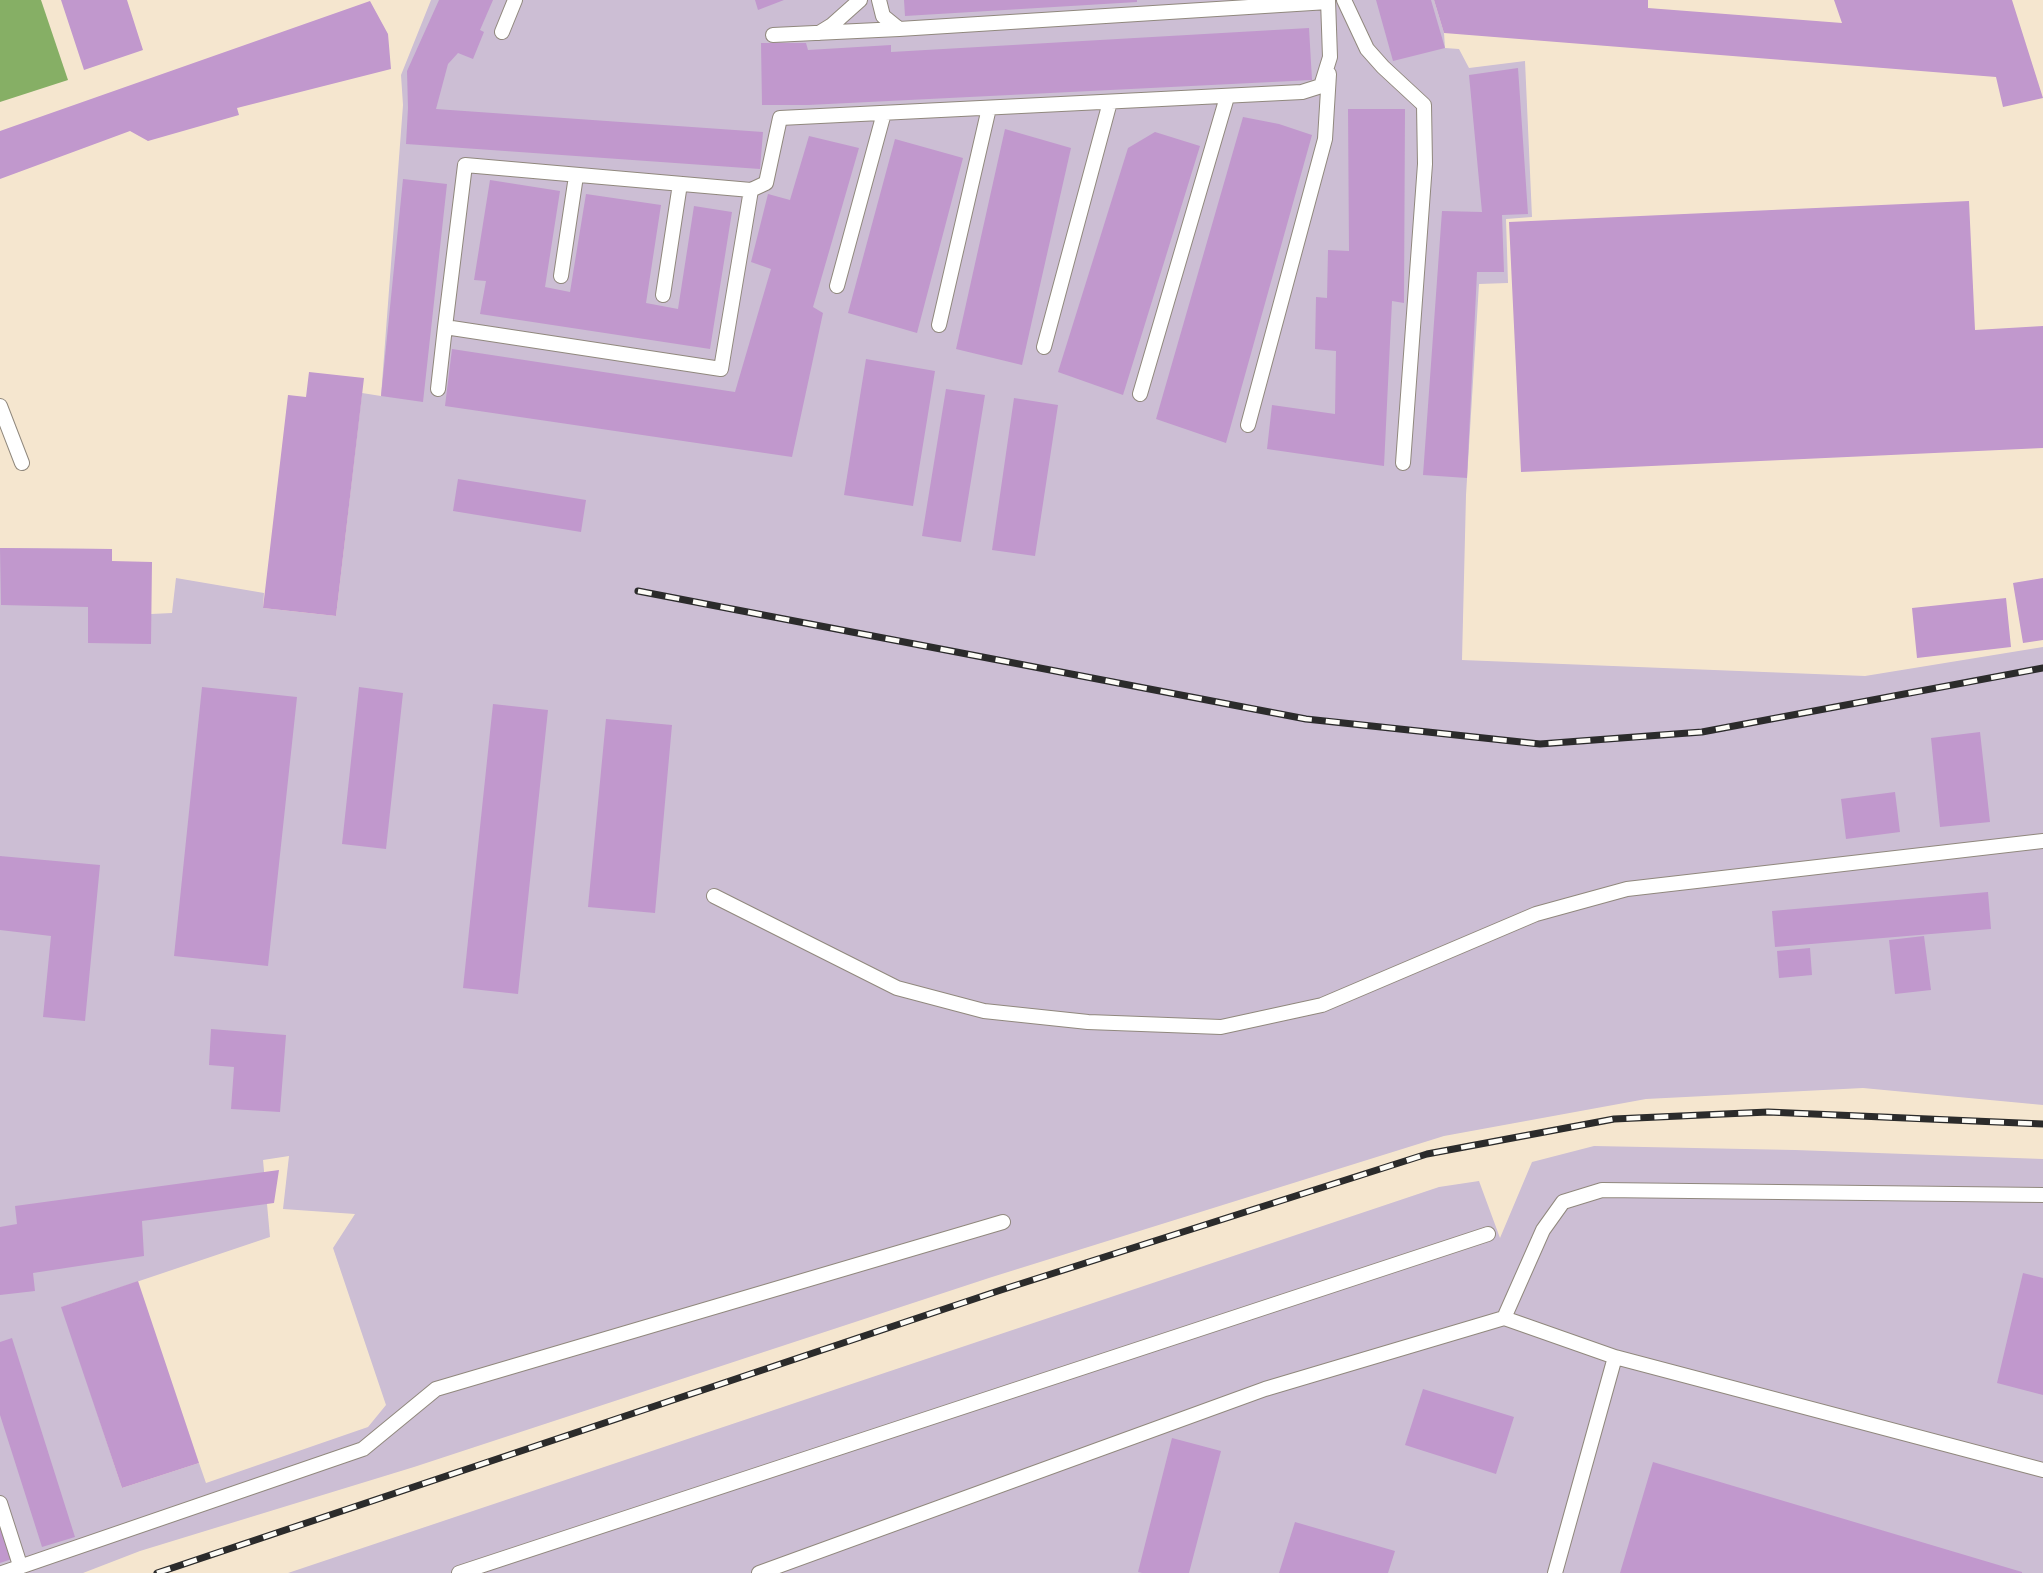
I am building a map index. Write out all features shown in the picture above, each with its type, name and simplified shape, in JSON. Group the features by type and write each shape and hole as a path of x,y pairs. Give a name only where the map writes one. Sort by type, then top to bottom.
{"lane":[{"path":"502,32 515,0"},
{"path":"819,33 832,25 860,0"},
{"path":"879,0 883,16 899,29"},
{"path":"1344,0 1367,49 1398,82 1424,105 1425,164 1403,463"},
{"path":"773,35 1328,1 1330,57 1325,139 1248,425"},
{"path":"438,389 465,165 751,190 766,183 780,118 1302,93 1321,86 1330,57"},
{"path":"1140,394 1227,97"},
{"path":"1044,347 1110,102"},
{"path":"939,326 989,108"},
{"path":"837,286 884,113"},
{"path":"561,276 576,176"},
{"path":"663,295 680,184"},
{"path":"446,327 721,369 751,190"},
{"path":"0,406 22,463"},
{"path":"714,896 897,988 984,1011 1088,1022 1221,1028 1322,1005 1536,914 1627,889 2043,841"},
{"path":"1504,1318 1543,1230 1563,1202 1602,1190 2043,1195"},
{"path":"2,1573 363,1449 436,1389 1003,1222"},
{"path":"459,1573 1488,1234"},
{"path":"759,1573 1265,1389 1504,1318 1615,1357 2043,1470"},
{"path":"1555,1573 1615,1357"},
{"path":"0,1503 20,1566"}],"shaded area":[{"path":"431,0 1434,0 1444,33 1445,48 1459,49 1469,68 1525,61 1532,217 1506,219 1508,283 1479,284 1466,495 1462,660 1865,676 2043,647 2043,1105 1863,1088 1646,1099 1444,1136 992,1277 414,1467 140,1551 83,1573 0,1573 0,548 112,549 112,561 151,614 172,613 176,578 264,593 263,608 336,616 362,393 381,396 403,105 401,75","holes":["289,1156 283,1209 355,1214 333,1248 386,1405 368,1427 206,1483 199,1463 122,1488 62,1307 270,1237 263,1160"]},
{"path":"1594,1146 1795,1150 2043,1159 2043,1573 288,1573 1439,1187 1479,1181 1500,1238 1532,1162"}],"green space":[{"path":"0,0 41,0 68,80 0,102"}],"building":[{"path":"61,0 127,0 143,50 84,70"},
{"path":"439,0 493,0 480,30 484,32 473,59 458,53 448,64 436,109 763,132 760,169 406,144 407,71"},
{"path":"755,0 784,0 758,10"},
{"path":"904,0 1137,0 1137,2 905,16"},
{"path":"1376,0 1431,0 1445,48 1393,61"},
{"path":"1434,0 1648,0 1648,8 1842,23 1834,0 2012,0 2043,98 2003,107 1996,77 1444,33"},
{"path":"370,1 388,34 391,69 237,108 239,115 148,141 130,131 0,179 0,131"},
{"path":"1309,28 1312,80 808,105 762,105 761,43 806,43 808,50 891,45 891,52"},
{"path":"1518,68 1528,214 1502,215 1504,272 1477,272 1467,478 1423,475 1442,211 1482,212 1469,75"},
{"path":"1348,109 1405,109 1404,303 1392,301 1384,466 1267,449 1272,405 1335,414 1336,351 1315,349 1316,297 1327,298 1328,250 1349,251"},
{"path":"1243,117 1279,124 1312,135 1226,443 1156,419"},
{"path":"1005,129 1071,148 1022,365 956,349"},
{"path":"1155,132 1200,146 1123,395 1058,372 1128,148"},
{"path":"809,136 859,148 813,307 823,313 792,457 445,406 452,349 735,392 771,269 751,262 768,194 790,200"},
{"path":"895,139 963,158 917,333 848,313"},
{"path":"403,179 447,184 423,402 381,396"},
{"path":"490,180 560,191 545,287 570,292 586,194 661,205 646,303 678,309 694,206 732,212 710,349 480,314 486,281 474,280"},
{"path":"1969,201 1975,330 2043,326 2043,448 1521,472 1509,222"},
{"path":"866,359 935,371 913,506 844,495"},
{"path":"309,372 364,378 336,616 263,608 288,395 306,397"},
{"path":"946,389 985,395 961,542 922,536"},
{"path":"1014,398 1058,405 1035,556 992,550"},
{"path":"458,479 586,500 581,532 453,511"},
{"path":"0,548 112,549 112,561 152,562 151,644 88,643 88,607 1,605"},
{"path":"2043,578 2043,640 2023,643 2013,583"},
{"path":"2006,598 2011,647 1917,658 1912,608"},
{"path":"202,687 297,697 268,966 174,956"},
{"path":"359,687 403,693 386,849 342,844"},
{"path":"493,704 548,710 518,994 463,988"},
{"path":"606,719 672,725 655,913 588,907"},
{"path":"1980,732 1990,822 1940,827 1931,738"},
{"path":"1895,792 1900,832 1846,839 1841,799"},
{"path":"0,856 100,865 85,1021 43,1017 51,936 0,930"},
{"path":"1988,892 1991,929 1775,947 1772,911"},
{"path":"1924,936 1931,990 1895,994 1889,940"},
{"path":"1810,948 1812,975 1779,978 1777,951"},
{"path":"211,1029 286,1035 280,1112 231,1109 234,1067 209,1065"},
{"path":"279,1170 274,1203 142,1221 144,1256 33,1273 35,1291 0,1295 0,1227 17,1224 15,1206"},
{"path":"2023,1273 2043,1278 2043,1395 1997,1383"},
{"path":"138,1281 199,1463 122,1488 61,1307"},
{"path":"12,1338 75,1537 42,1547 0,1415 0,1342"},
{"path":"1423,1389 1514,1417 1496,1474 1405,1445"},
{"path":"1172,1438 1221,1451 1189,1573 1142,1573 1138,1572"},
{"path":"1653,1462 2022,1572 2022,1573 1620,1573"},
{"path":"1295,1522 1395,1551 1388,1573 1279,1573"},
{"path":"0,1526 12,1559 0,1563"}],"railway":[{"path":"638,591 1306,719 1540,744 1702,732 2043,668"},
{"path":"157,1573 1001,1290 1427,1154 1614,1119 1768,1112 2043,1124"}]}
